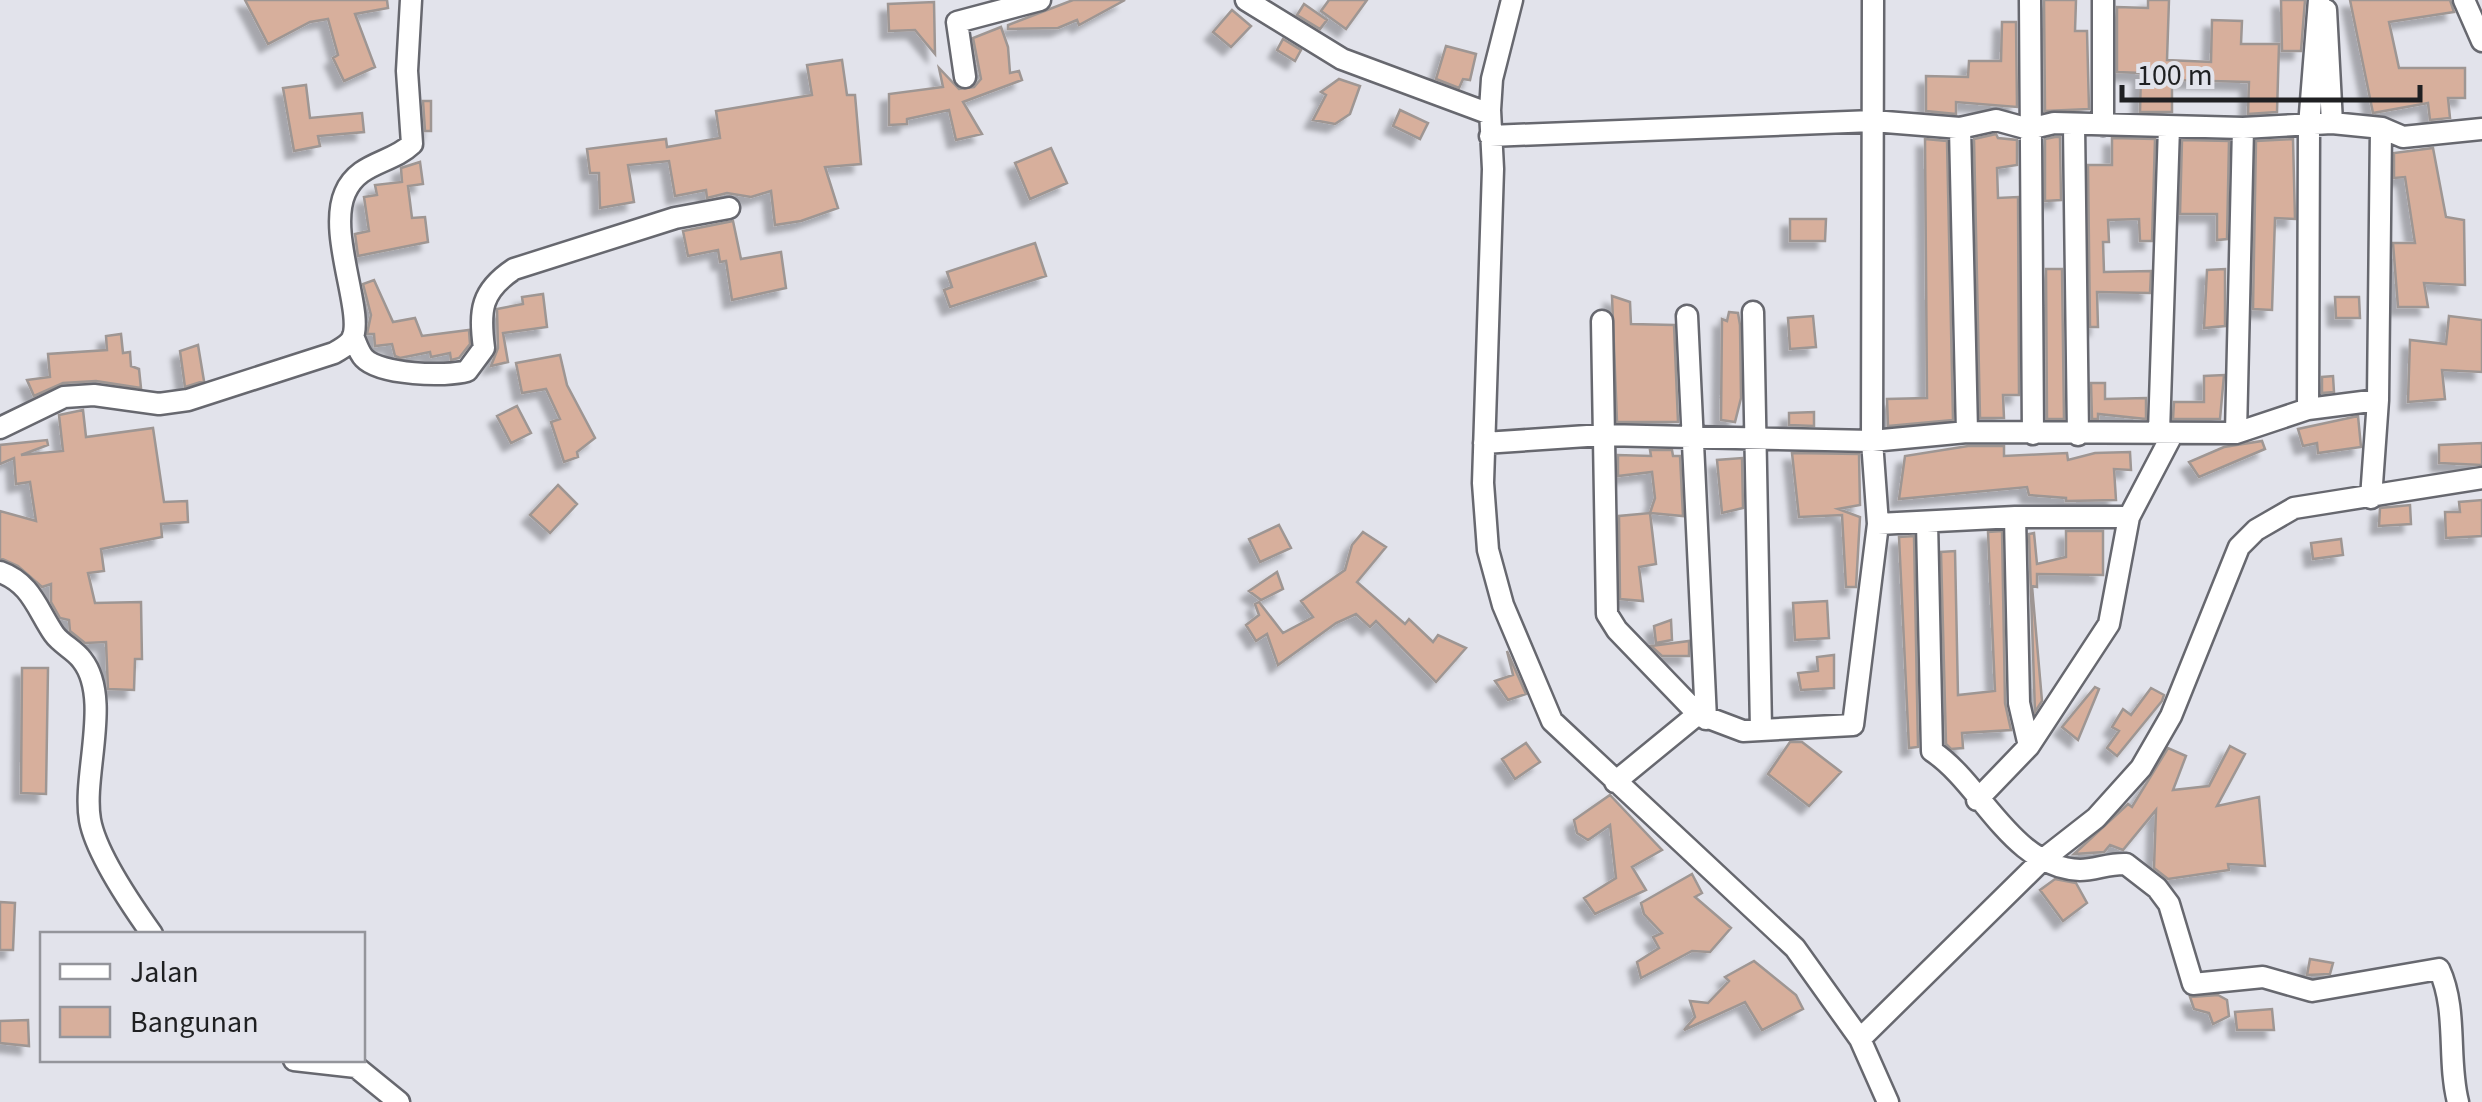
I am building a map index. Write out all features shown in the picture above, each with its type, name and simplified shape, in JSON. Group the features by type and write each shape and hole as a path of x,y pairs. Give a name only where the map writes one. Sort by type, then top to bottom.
{"street":[{"path":"410,0 407,72 412,144 353,178 340,207 342,263 354,336 362,355 374,364 417,374 468,371 484,348 479,311 482,301 497,280 514,269 675,218 729,208"},
{"path":"965,76 957,22 1040,0"},
{"path":"1246,0 1342,59 1370,66 1490,125 1873,122 1960,128 1996,120 2030,129 2054,123 2243,128 2332,123 2403,136 2482,129"},
{"path":"1512,0 1492,79 1484,443 1488,550 1516,643 1552,721 1795,948 1860,1039 1888,1102"},
{"path":"1602,321 1607,614 1617,630 1702,717 1728,728 1761,730 1853,725 1878,524 1872,441 1872,0"},
{"path":"2030,0 2033,434"},
{"path":"2103,125 2104,0"},
{"path":"2322,0 2332,123"},
{"path":"2308,409 2309,126 2312,48 2322,0"},
{"path":"2464,0 2482,41"},
{"path":"2074,126 2078,435"},
{"path":"1977,800 2029,746 2109,624 2128,517 2165,433 2169,126"},
{"path":"1960,128 1967,432"},
{"path":"2236,433 2243,128"},
{"path":"2371,498 2378,400 2381,130"},
{"path":"1753,312 1761,730"},
{"path":"1687,316 1702,717"},
{"path":"0,428 64,397 94,394 158,404 188,400 334,353 354,336"},
{"path":"1484,443 1602,435 1872,441 1967,432 2236,433 2308,409 2378,400"},
{"path":"1860,1039 2042,861 2096,818 2141,768 2171,716 2239,547 2256,530 2294,508 2482,478"},
{"path":"1878,524 2015,517 2128,517"},
{"path":"2015,517 2020,703 2029,746"},
{"path":"1927,522 1932,751 1961,774 1977,800 2042,861 2078,870 2126,864 2144,877 2169,904 2194,984 2263,977 2312,991 2439,969 2454,1037 2453,1076 2458,1102"},
{"path":"0,572 32,594 54,635 82,660 90,677 94,733 87,799 90,824 151,932"},
{"path":"1615,782 1702,717"},
{"path":"312,1062 356,1067 399,1102"}],"building":[{"path":"245,0 387,0 388,8 355,14 375,67 344,81 333,58 338,55 328,19 310,22 268,44"},
{"path":"1073,0 1125,0 1079,25 1077,20 1058,28 1008,29 1008,25"},
{"path":"1329,0 1367,0 1346,29 1321,11"},
{"path":"2044,0 2076,0 2075,31 2087,31 2089,109 2045,111"},
{"path":"2148,0 2169,0 2167,60 2211,62 2212,20 2242,21 2241,44 2279,44 2277,112 2248,114 2249,82 2172,80 2172,112 2140,112 2141,73 2117,72 2117,7 2148,8"},
{"path":"2281,0 2305,0 2301,51 2282,51"},
{"path":"2350,0 2450,0 2454,12 2389,22 2399,68 2465,68 2465,98 2448,98 2450,118 2430,120 2428,103 2373,113"},
{"path":"934,2 935,54 915,30 889,31 888,4"},
{"path":"1304,4 1327,20 1320,29 1297,15"},
{"path":"1232,10 1251,26 1231,47 1213,32"},
{"path":"2002,22 2016,22 2017,107 1956,102 1956,114 1926,111 1926,76 1968,77 1969,61 2001,61"},
{"path":"1001,27 1008,47 1010,73 1019,71 1022,80 963,102 982,134 956,140 949,110 907,119 907,124 889,125 889,94 943,87 939,68 959,89 974,87 981,79 973,38"},
{"path":"1283,39 1301,50 1295,61 1277,50"},
{"path":"1446,46 1476,54 1470,80 1463,79 1459,88 1436,79"},
{"path":"842,60 847,95 855,95 861,164 825,167 838,208 775,225 771,191 751,197 727,193 707,198 706,190 675,196 669,161 628,165 634,202 600,208 599,173 590,173 587,149 666,139 667,147 720,138 716,111 812,95 807,65"},
{"path":"1339,79 1360,86 1350,114 1335,124 1313,120 1326,95 1321,92"},
{"path":"306,85 310,118 362,113 364,132 318,136 320,146 294,151 283,88"},
{"path":"423,101 431,101 431,131 425,131"},
{"path":"1400,110 1428,123 1420,139 1393,126"},
{"path":"1996,134 1998,138 2017,140 2017,165 1997,168 1998,198 2018,197 2019,395 2003,395 2004,418 1980,418 1974,139"},
{"path":"2060,137 2061,200 2045,201 2045,139"},
{"path":"2112,138 2155,139 2152,241 2140,241 2139,219 2108,220 2109,242 2103,242 2104,272 2151,271 2150,293 2097,292 2098,327 2090,327 2088,165 2112,165"},
{"path":"1925,139 1947,141 1953,420 1888,426 1887,399 1927,398"},
{"path":"2293,139 2295,219 2275,218 2272,310 2253,309 2256,141"},
{"path":"2182,140 2229,141 2227,239 2217,240 2217,214 2180,214"},
{"path":"1051,148 1067,183 1030,199 1015,163"},
{"path":"2433,148 2446,217 2464,220 2465,285 2424,283 2428,307 2398,307 2393,243 2415,243 2405,177 2394,178 2394,153"},
{"path":"420,162 423,184 408,186 412,218 425,217 428,242 358,256 355,234 369,231 364,197 377,195 375,185 402,182 401,168"},
{"path":"1790,219 1826,219 1825,241 1790,241"},
{"path":"733,221 741,259 781,252 786,288 732,300 726,261 720,262 718,250 688,256 683,231"},
{"path":"1035,243 1046,276 950,307 944,290 952,287 947,272"},
{"path":"2046,269 2062,269 2064,419 2047,419"},
{"path":"2225,269 2225,326 2204,328 2207,270"},
{"path":"374,280 393,322 415,318 422,336 469,330 470,344 459,358 451,360 450,353 431,357 430,352 400,358 395,356 392,344 375,346 374,334 367,334 371,315 363,284"},
{"path":"543,294 547,327 503,333 508,362 491,366 498,348 497,309 523,304 522,297"},
{"path":"1612,296 1630,302 1631,324 1674,325 1678,422 1617,422"},
{"path":"2335,297 2359,297 2360,318 2336,318"},
{"path":"1729,312 1738,313 1740,325 1741,398 1735,422 1721,420 1722,319 1727,321"},
{"path":"1813,316 1816,347 1790,349 1788,318"},
{"path":"2449,316 2482,320 2482,372 2442,370 2445,399 2408,402 2410,340 2446,344"},
{"path":"121,334 123,353 130,352 131,366 139,369 141,388 96,381 63,383 34,396 27,380 50,377 48,354 107,350 106,336"},
{"path":"198,345 204,381 185,387 180,351"},
{"path":"560,355 567,385 595,438 577,452 578,457 564,462 551,422 560,419 546,389 522,393 516,363"},
{"path":"2224,375 2220,419 2173,419 2174,402 2204,402 2204,376"},
{"path":"2333,376 2334,392 2322,393 2322,377"},
{"path":"2091,383 2105,383 2105,399 2146,398 2146,419 2098,414 2098,419 2092,419"},
{"path":"517,406 531,433 511,443 497,416"},
{"path":"83,410 86,437 153,428 164,502 187,501 188,522 161,524 162,537 101,549 104,571 88,573 95,603 141,602 142,659 135,659 134,690 108,689 106,642 85,643 70,631 69,620 60,618 51,602 51,584 42,587 18,566 0,558 0,511 36,521 30,482 16,484 14,458 0,464 0,445 47,440 48,445 21,455 63,451 59,415"},
{"path":"1814,412 1814,426 1789,425 1789,413"},
{"path":"2358,416 2361,447 2318,453 2317,443 2303,446 2298,429"},
{"path":"2262,441 2265,449 2199,477 2189,462 2224,447"},
{"path":"2482,443 2482,465 2439,463 2439,445"},
{"path":"1968,446 2004,446 2004,456 2067,453 2068,460 2095,453 2130,452 2131,470 2114,469 2116,500 2066,501 2029,495 2027,487 1899,499 1905,456"},
{"path":"1650,450 1672,450 1673,456 1680,456 1683,516 1650,513 1655,498 1652,472 1618,476 1618,455 1651,456"},
{"path":"1792,453 1859,454 1860,505 1838,509 1860,517 1856,587 1846,587 1842,515 1799,517"},
{"path":"1742,458 1743,508 1722,513 1717,460"},
{"path":"558,485 577,504 550,533 530,515"},
{"path":"2482,500 2482,536 2446,538 2445,512 2460,512 2459,502"},
{"path":"2410,505 2411,524 2379,526 2380,508"},
{"path":"1650,513 1656,564 1639,567 1643,601 1620,599 1619,516"},
{"path":"1279,525 1291,548 1260,562 1249,539"},
{"path":"2002,531 2005,703 2011,730 1962,733 1963,748 1951,749 1946,744 1941,552 1955,551 1958,695 1995,691 1988,532"},
{"path":"2066,531 2103,531 2103,575 2037,574 2037,587 2032,586 2042,701 2035,712 2029,534 2034,533 2037,564 2066,557"},
{"path":"1363,532 1386,547 1357,582 1405,624 1409,619 1433,642 1438,635 1466,648 1436,682 1376,621 1370,627 1356,614 1336,623 1278,665 1267,634 1256,641 1246,625 1259,615 1255,604 1259,602 1283,633 1313,617 1301,601 1345,570 1352,545"},
{"path":"1914,536 1918,747 1909,748 1899,537"},
{"path":"2341,539 2343,555 2313,559 2311,543"},
{"path":"1277,572 1283,589 1261,600 1249,591"},
{"path":"1827,601 1829,638 1795,640 1793,603"},
{"path":"1671,620 1672,640 1656,643 1654,626"},
{"path":"1689,641 1689,656 1662,656 1651,646"},
{"path":"1507,651 1526,694 1508,700 1495,681 1513,675"},
{"path":"1834,655 1834,688 1801,690 1798,673 1818,671 1817,657"},
{"path":"22,668 48,668 46,794 21,793"},
{"path":"2095,687 2099,689 2078,740 2062,727"},
{"path":"2151,688 2164,695 2162,701 2117,756 2107,748 2119,731 2112,727 2123,709 2131,715"},
{"path":"1790,742 1802,742 1841,772 1809,806 1768,774"},
{"path":"1526,743 1540,762 1515,779 1502,759"},
{"path":"2230,746 2245,754 2217,806 2259,797 2265,866 2228,864 2229,870 2168,879 2154,868 2156,810 2123,850 2110,845 2104,852 2074,854 2128,804 2132,807 2168,748 2186,756 2173,790 2209,786"},
{"path":"1610,795 1662,850 1632,867 1646,890 1595,914 1584,898 1616,878 1610,825 1588,840 1577,833 1574,820"},
{"path":"1692,874 1702,893 1695,897 1731,928 1710,952 1692,951 1641,978 1637,962 1659,948 1653,937 1662,933 1644,914 1641,903"},
{"path":"2055,879 2076,883 2087,903 2063,921 2040,890"},
{"path":"0,902 15,903 13,950 0,950"},
{"path":"2310,959 2333,963 2330,974 2307,975"},
{"path":"1754,961 1796,995 1803,1009 1762,1030 1745,1002 1684,1030 1695,1017 1690,1001 1708,1003 1729,981 1725,977"},
{"path":"2218,995 2227,1000 2229,1016 2213,1024 2209,1013 2194,1009 2190,997"},
{"path":"2272,1009 2274,1030 2237,1030 2235,1012"},
{"path":"28,1020 29,1046 0,1043 0,1021"}]}
